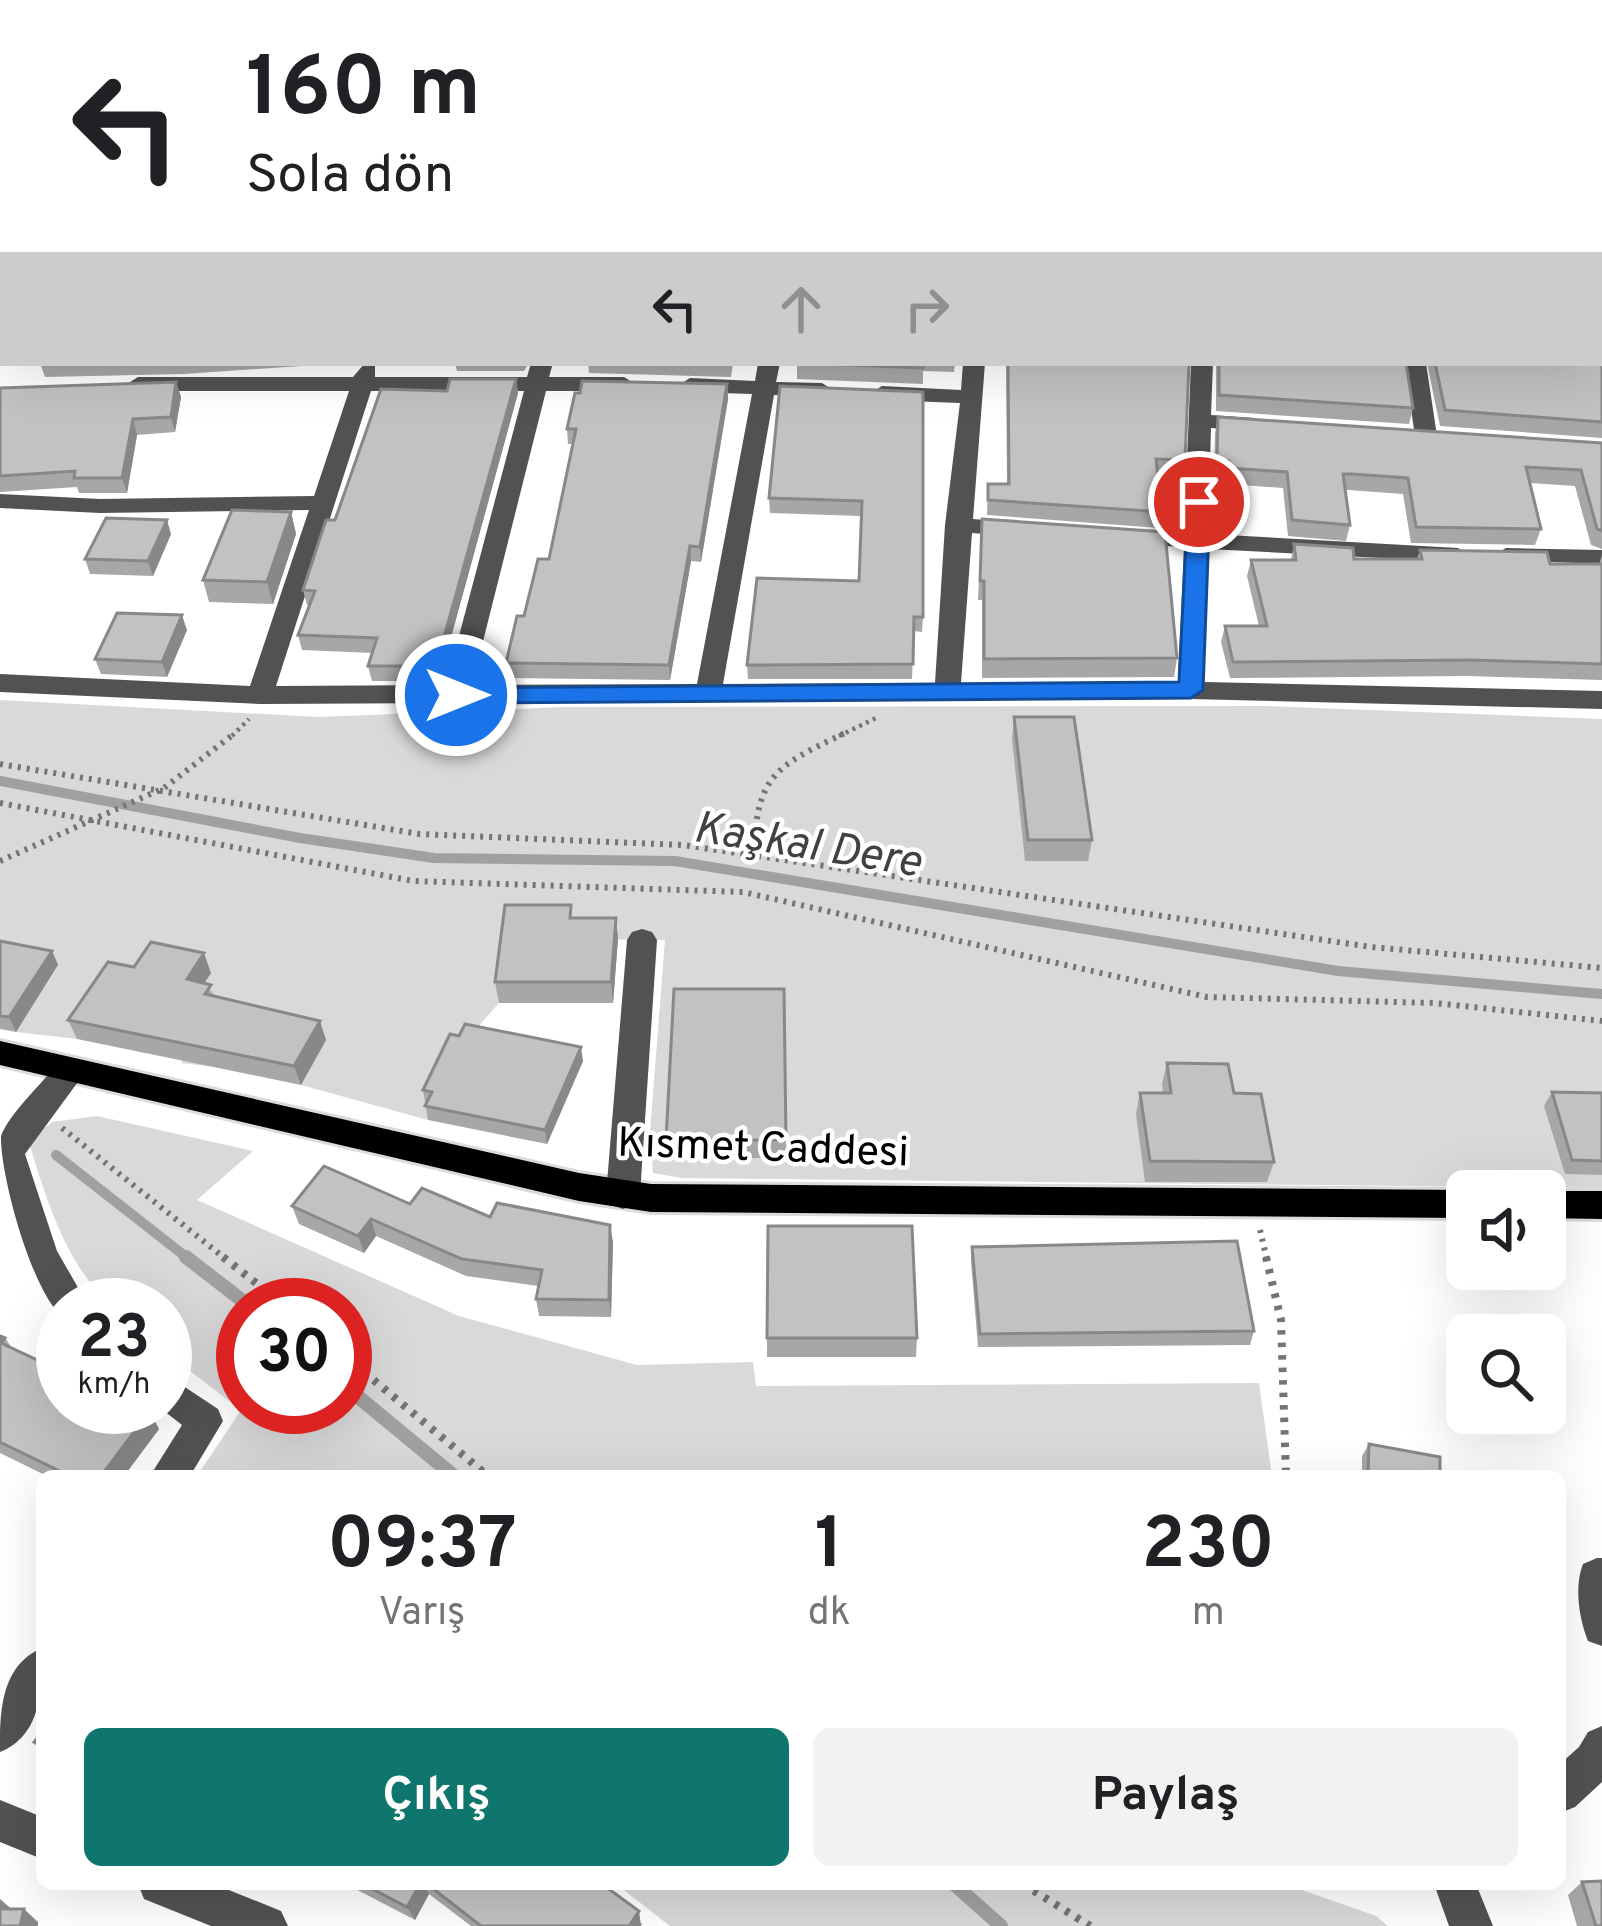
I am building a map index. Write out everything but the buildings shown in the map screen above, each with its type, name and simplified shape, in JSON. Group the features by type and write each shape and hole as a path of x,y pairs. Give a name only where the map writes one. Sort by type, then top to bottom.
{"main road":[{"name":"Kısmet Caddesi","path":"0,1053 623,1195 717,1200 1446,1204"},
{"path":"1566,1204 1602,1205"}],"street":[{"path":"947,692 957,525 974,366"},
{"path":"1191,690 1202,366"},
{"path":"1415,366 1425,436"},
{"path":"111,385 366,373 540,372 662,385 767,375 971,397"},
{"path":"456,695 540,372"},
{"path":"260,695 366,373"},
{"path":"708,693 767,375"},
{"path":"1201,421 1291,427"},
{"path":"0,501 100,506 324,503"},
{"path":"957,525 1045,531"},
{"path":"1110,536 1372,554 1602,557"},
{"path":"0,683 260,695 1191,690 1602,700"},
{"path":"623,1195 642,940"},
{"path":"52,1278 4,1157 70,1071"},
{"path":"173,1470 206,1421 192,1410"},
{"path":"1602,1577 1597,1577 1602,1627"},
{"path":"0,1732 36,1677"},
{"path":"1566,1787 1594,1762 1602,1746"},
{"path":"0,1821 36,1836"},
{"path":"174,1890 266,1926"},
{"path":"1457,1890 1472,1926"}],"path":[{"path":"0,861 102,824 164,792 236,734 254,714 260,695"},
{"path":"754,856 757,800 766,783 824,744 879,717"},
{"path":"0,764 477,840 678,844 1339,945 1602,968"},
{"path":"0,803 430,883 675,885 743,892 1208,997 1435,1003 1602,1021"},
{"path":"40,1110 250,1278"},
{"path":"1253,1202 1281,1320 1286,1470"},
{"path":"372,1379 481,1470"},
{"path":"1033,1890 1090,1926"}],"shaded area":[{"path":"0,700 319,717 565,707 1264,706 1602,719 1602,1188 1566,1188 1566,1170 1446,1170 1446,1186 682,1178 653,1173 650,1132 665,940 573,939 509,927 499,1003 468,1038 428,1120 301,1085 325,1040 226,1068 181,1063 217,1005 116,981 77,1039 16,1032 58,966 0,954"},
{"path":"97,1116 253,1151 197,1200 459,1316 637,1365 753,1362 756,1386 1259,1383 1271,1470 201,1470 225,1434 372,1434 372,1278 216,1278 216,1391 192,1373 192,1278 87,1278 69,1250 28,1140 52,1122"},
{"path":"624,1890 1302,1890 1376,1916 1388,1926 670,1926"}],"waterway":[{"name":"Kaşkal Dere","path":"0,781 300,838 434,858 675,861 1338,971 1602,994"},
{"path":"56,1155 190,1260"},
{"path":"186,1257 216,1280"},
{"path":"372,1408 447,1470"},
{"path":"961,1890 1001,1926"}],"route":[{"path":"456,695 1191,690 1199,502"}]}
